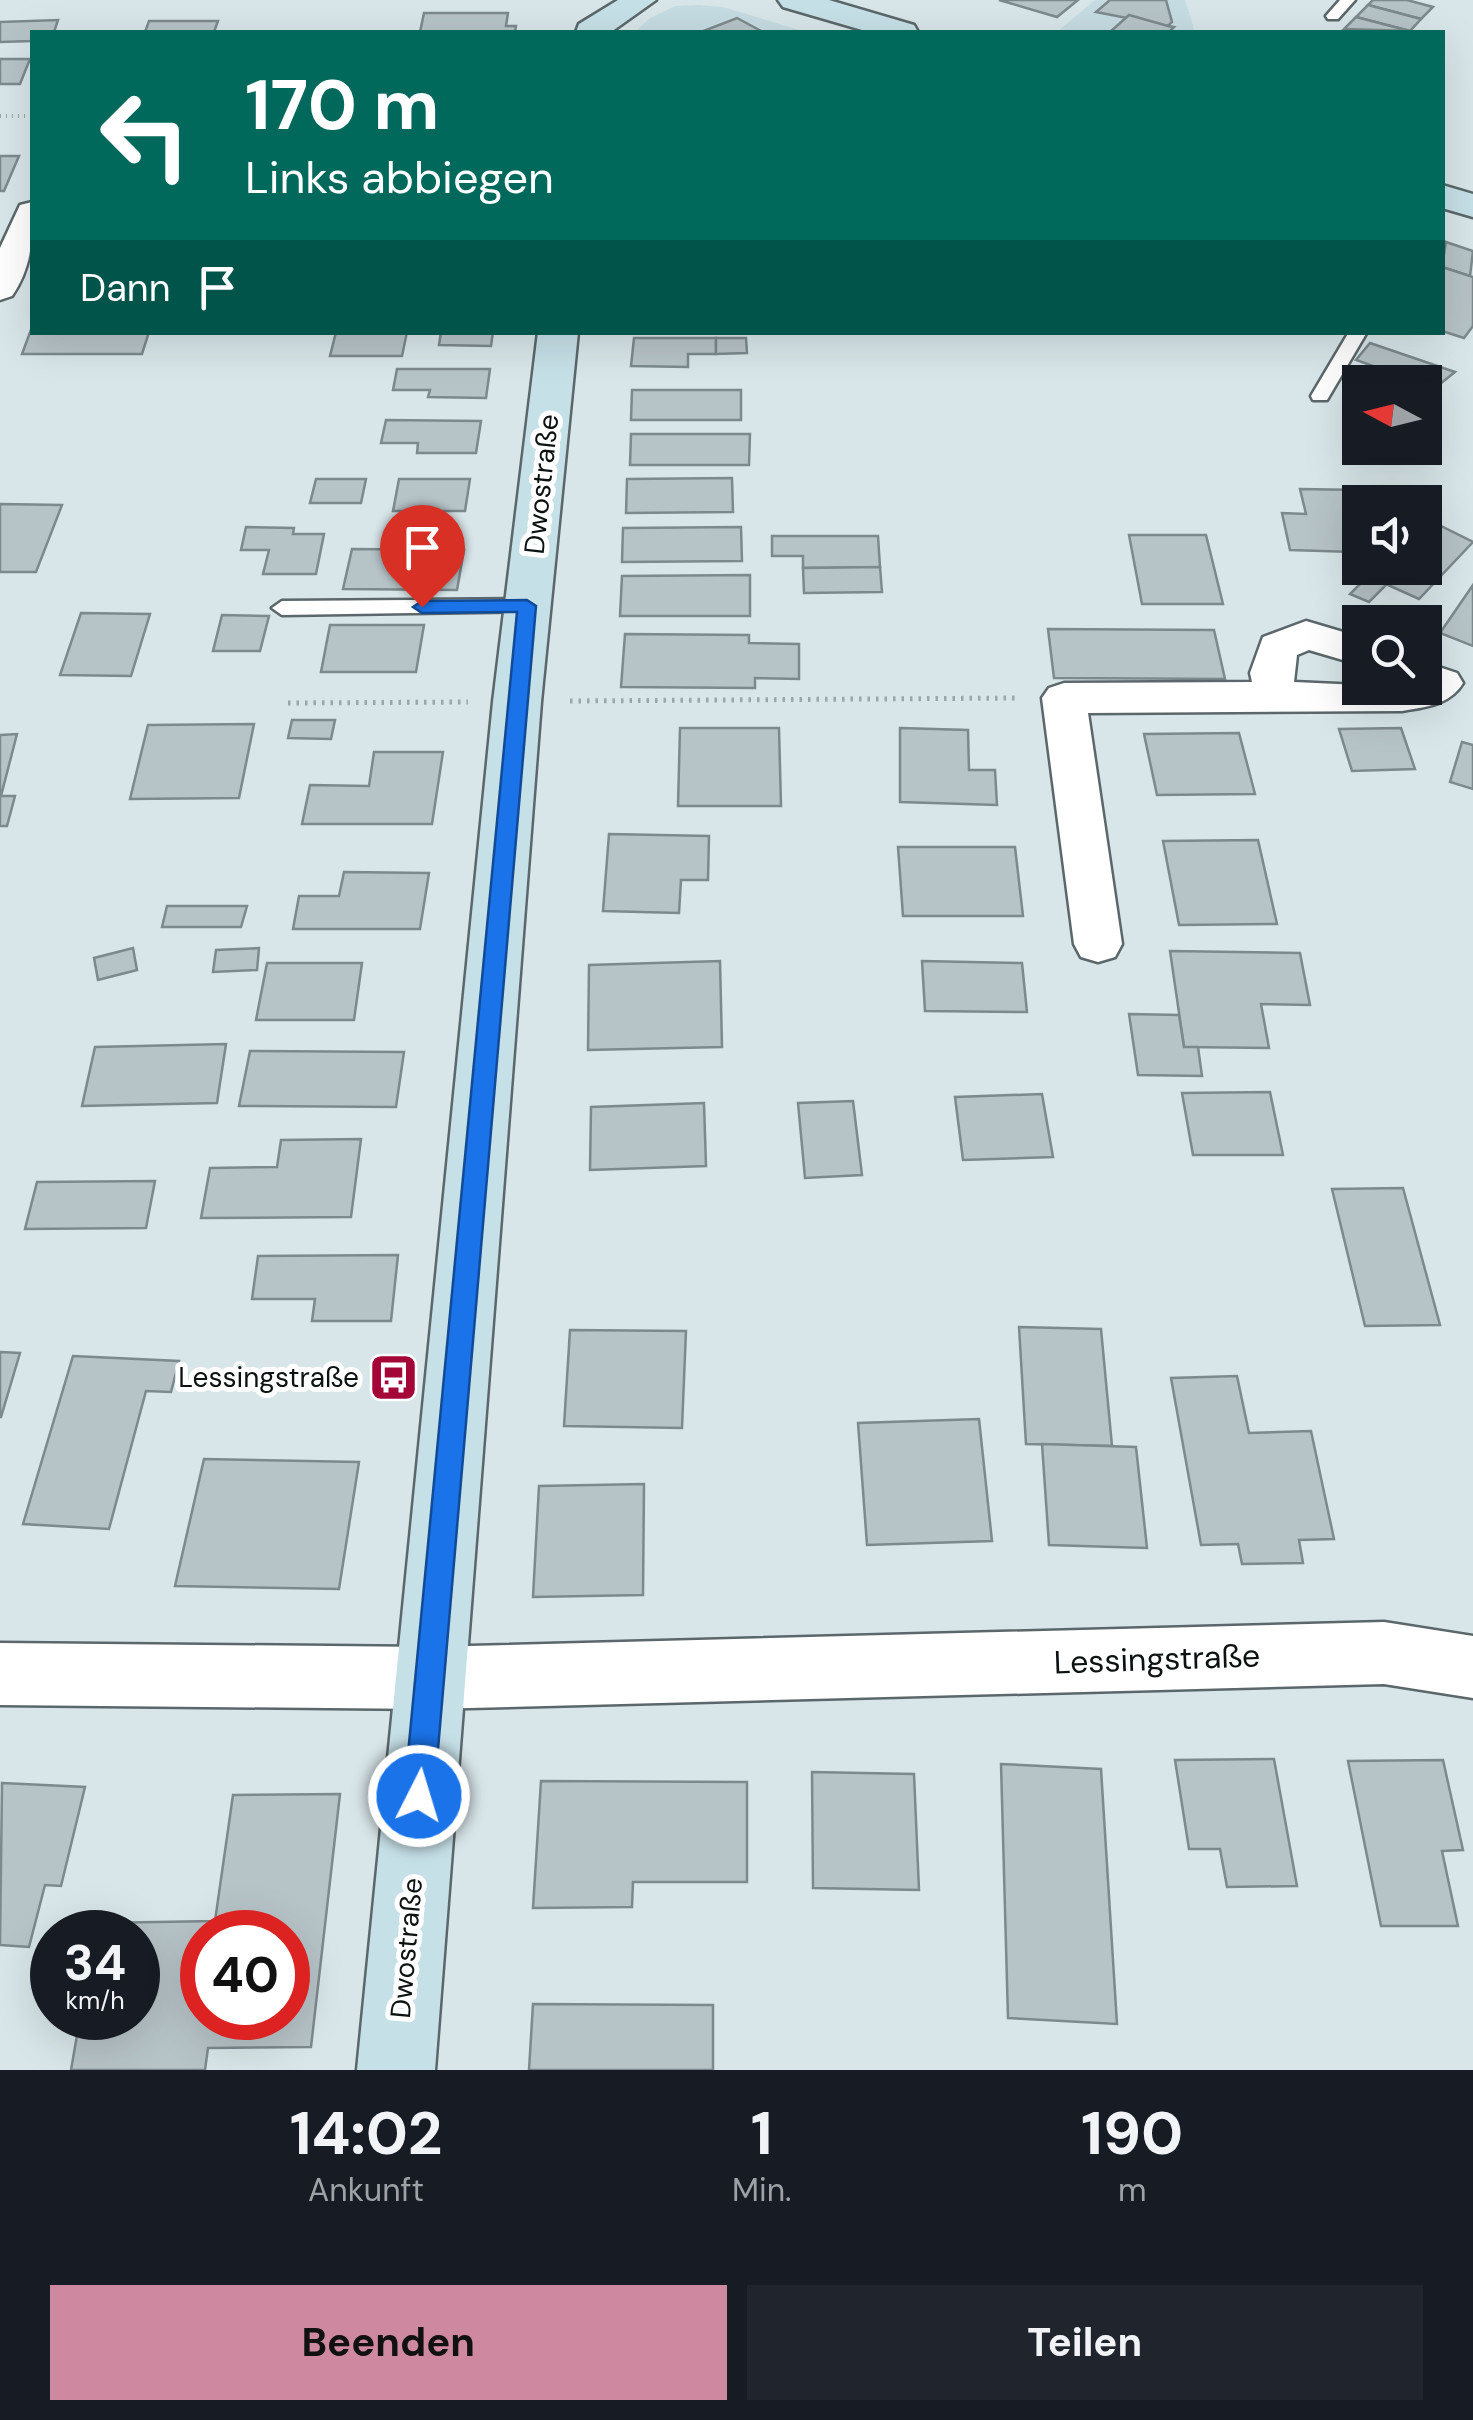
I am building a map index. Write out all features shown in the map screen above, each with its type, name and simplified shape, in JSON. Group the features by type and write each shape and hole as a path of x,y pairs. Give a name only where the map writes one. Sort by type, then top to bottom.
{"street":[{"path":"592,21 640,0"},
{"path":"794,0 895,30"},
{"path":"1445,197 1473,206"},
{"path":"0,288 30,217"},
{"name":"Dwostraße","path":"396,2070 517,702 558,335"},
{"path":"1276,696 1271,673 1278,646 1306,634 1342,645"},
{"path":"1098,944 1064,698 1402,696 1447,684"},
{"name":"Lessingstraße","path":"0,1674 429,1678 1384,1653 1473,1667"}],"lane":[{"path":"1333,16 1348,0"},
{"path":"1320,396 1356,335"},
{"path":"282,608 527,606"}],"path":[{"path":"0,116 30,116"},
{"path":"288,703 1064,698"}],"shaded area":[{"path":"1095,0 1185,0 1194,30 1059,30"},
{"path":"675,6 723,7 799,30 637,30 650,18"}],"building":[{"path":"999,0 1078,0 1057,17"},
{"path":"1110,0 1166,0 1172,22 1168,26 1096,12"},
{"path":"1373,0 1407,0 1433,7 1421,19 1368,5"},
{"path":"1368,5 1421,19 1406,30 1356,17"},
{"path":"424,13 508,13 506,26 516,26 515,30 420,30"},
{"path":"1129,15 1174,27 1171,30 1112,30"},
{"path":"1356,17 1406,30 1377,30 1344,29"},
{"path":"737,18 759,30 706,30"},
{"path":"58,20 55,30 30,30 30,41 0,42 0,22"},
{"path":"149,21 218,21 215,30 146,30"},
{"path":"0,59 30,59 20,84 0,84"},
{"path":"0,156 19,156 4,191 0,191"},
{"path":"1446,242 1473,251 1470,276 1445,268"},
{"path":"1445,268 1473,277 1473,326 1464,338 1445,332"},
{"path":"30,332 148,335 142,354 22,354"},
{"path":"335,335 406,335 402,356 330,356"},
{"path":"441,335 493,335 491,346 439,345"},
{"path":"634,338 716,338 716,354 688,354 688,367 631,366"},
{"path":"716,338 746,338 747,353 716,354"},
{"path":"1370,343 1434,365 1370,365 1356,360"},
{"path":"1442,368 1455,372 1442,382"},
{"path":"397,369 490,369 486,398 428,397 430,390 393,390"},
{"path":"632,390 741,390 741,420 631,420"},
{"path":"386,420 481,421 476,453 417,453 418,443 381,443"},
{"path":"631,434 750,434 749,465 630,465"},
{"path":"732,478 733,512 626,513 627,479"},
{"path":"316,479 366,479 361,503 310,503"},
{"path":"399,479 470,479 465,511 393,511"},
{"path":"1300,489 1342,490 1342,552 1290,550 1282,513 1306,514"},
{"path":"0,504 62,505 36,572 0,572"},
{"path":"1442,526 1473,542 1442,575"},
{"path":"246,527 294,528 293,534 324,534 316,574 263,574 269,550 241,550"},
{"path":"741,527 742,561 622,562 623,528"},
{"path":"1129,535 1206,535 1223,604 1142,604"},
{"path":"772,536 878,536 880,567 803,568 803,556 772,556"},
{"path":"352,549 464,550 457,590 343,589"},
{"path":"880,567 882,592 804,593 803,568"},
{"path":"750,575 750,616 620,616 622,576"},
{"path":"1359,585 1386,585 1369,602 1350,594"},
{"path":"1388,585 1432,585 1419,599"},
{"path":"1473,585 1473,646 1442,634"},
{"path":"81,613 150,614 131,676 60,675"},
{"path":"222,615 269,616 260,651 213,651"},
{"path":"330,625 424,625 416,672 321,672"},
{"path":"1048,629 1214,630 1225,679 1054,678"},
{"path":"625,634 749,635 749,643 799,644 799,679 755,678 755,688 621,687"},
{"path":"292,720 335,720 331,739 288,738"},
{"path":"254,724 239,798 130,799 148,725"},
{"path":"680,728 779,728 781,806 678,806"},
{"path":"900,728 968,730 969,770 995,770 997,805 900,802"},
{"path":"1401,728 1415,769 1352,771 1339,729"},
{"path":"1239,733 1255,794 1157,795 1144,734"},
{"path":"17,734 1,796 15,796 7,826 0,826 0,735"},
{"path":"1462,742 1473,745 1473,789 1450,782"},
{"path":"374,752 443,752 432,824 302,824 310,785 369,786"},
{"path":"609,834 709,836 708,880 681,880 679,913 603,911"},
{"path":"1258,840 1277,924 1179,925 1163,841"},
{"path":"898,847 1015,847 1023,916 903,916"},
{"path":"344,872 429,873 420,929 293,929 299,896 339,896"},
{"path":"167,906 247,906 241,927 162,927"},
{"path":"133,948 137,970 98,980 94,958"},
{"path":"259,948 257,970 213,972 216,950"},
{"path":"1170,951 1300,953 1310,1005 1261,1004 1269,1048 1184,1047"},
{"path":"720,961 722,1047 588,1050 589,965"},
{"path":"922,961 1022,963 1027,1012 925,1011"},
{"path":"267,963 362,963 354,1020 256,1020"},
{"path":"1129,1014 1179,1015 1184,1047 1198,1047 1202,1076 1138,1075"},
{"path":"226,1044 217,1103 82,1106 95,1047"},
{"path":"250,1051 404,1052 396,1107 239,1106"},
{"path":"1270,1092 1283,1155 1193,1155 1182,1093"},
{"path":"1042,1094 1053,1157 963,1160 955,1097"},
{"path":"853,1101 862,1175 805,1178 798,1103"},
{"path":"704,1103 706,1166 590,1170 591,1107"},
{"path":"361,1139 351,1217 201,1218 210,1168 277,1167 281,1140"},
{"path":"155,1181 146,1228 25,1229 37,1182"},
{"path":"1403,1188 1440,1325 1365,1326 1332,1189"},
{"path":"398,1255 391,1321 312,1321 315,1299 252,1299 258,1256"},
{"path":"1019,1327 1101,1329 1112,1446 1026,1444"},
{"path":"570,1330 686,1331 682,1428 564,1426"},
{"path":"0,1352 20,1353 1,1417 0,1417"},
{"path":"73,1356 179,1361 171,1392 146,1391 109,1529 23,1524"},
{"path":"1237,1376 1249,1433 1311,1431 1334,1539 1299,1540 1303,1563 1242,1564 1238,1544 1201,1545 1171,1378"},
{"path":"979,1419 992,1541 867,1545 858,1423"},
{"path":"1042,1444 1136,1447 1147,1548 1049,1545"},
{"path":"204,1459 359,1462 339,1589 175,1586"},
{"path":"644,1484 643,1595 533,1597 539,1486"},
{"path":"1274,1759 1297,1886 1227,1887 1220,1849 1189,1849 1175,1760"},
{"path":"1443,1760 1463,1850 1442,1851 1458,1926 1381,1926 1348,1761"},
{"path":"1001,1764 1101,1769 1117,2024 1008,2018"},
{"path":"812,1772 914,1774 919,1890 813,1888"},
{"path":"541,1781 747,1782 747,1882 633,1882 632,1907 533,1908"},
{"path":"2,1783 85,1787 61,1886 45,1885 39,1910 30,1910 29,1947 0,1945"},
{"path":"340,1794 311,2047 208,2048 205,2070 71,2070 76,2040 160,2040 160,1922 180,1922 180,2040 310,2040 310,1910 217,1910 233,1795"},
{"path":"533,2004 713,2005 713,2070 529,2070"}],"place":[{"name":"Lessingstraße","path":"394,1377"}],"route":[{"path":"419,1796 527,606 422,607"}]}
